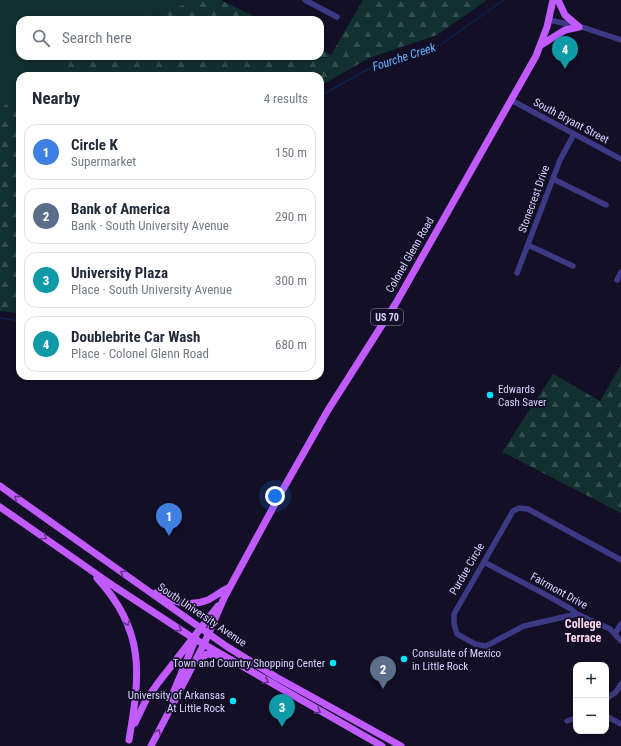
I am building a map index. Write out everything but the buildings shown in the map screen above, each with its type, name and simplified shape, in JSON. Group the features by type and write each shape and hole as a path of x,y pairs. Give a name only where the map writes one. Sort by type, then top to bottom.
{"main road":[{"name":"Colonel Glenn Road","path":"208,634 224,598 314,435 395,305 541,45 553,0"},
{"path":"558,0 565,15 579,27"},
{"path":"541,45 565,30 579,27"},
{"name":"South University Avenue","path":"0,486 208,634 276,676 401,746"},
{"name":"South University Avenue","path":"0,507 194,639 381,746"},
{"path":"77,560 104,585 119,607 128,625 134,643 137,661 137,684 128,743"},
{"path":"139,584 160,596 175,601 190,603 207,600 230,587"},
{"name":"Colonel Glenn Road","path":"200,628 224,598"},
{"path":"165,718 170,700 194,639 200,628"},
{"name":"US 70","path":"151,746 208,634"},
{"path":"128,743 136,719 146,700 194,639"},
{"path":"194,662 206,654 224,656"}],"street":[{"path":"305,0 338,17"},
{"path":"548,20 620,38"},
{"name":"South Bryant Street","path":"511,100 621,159"},
{"name":"Stonecrest Drive","path":"517,273 560,160 574,134"},
{"path":"553,179 606,205"},
{"path":"528,245 573,266"},
{"path":"616,280 621,272"},
{"name":"Purdue Circle","path":"577,614 524,626 486,646 475,644 464,638 456,631 454,614 513,511 522,507 621,560"},
{"name":"Fairmont Drive","path":"484,562 550,597 577,614 598,622 615,634 621,641"},
{"path":"615,634 621,624"},
{"path":"607,698 616,692 621,684"},
{"path":"609,718 621,724"},
{"path":"567,721 573,719"}],"green space":[{"path":"0,0 186,0 183,5 148,16 16,16 16,60 60,60 45,72 16,72 16,96 0,109"},
{"path":"186,0 221,0 253,16 148,16 183,5"},
{"path":"363,0 487,0 437,35 369,58 324,84 324,72 45,72 60,60 324,60 324,51 331,55"},
{"path":"16,96 16,313 0,311 0,109"},
{"path":"621,365 621,513 502,452 553,374 600,401"}],"waterway":[{"name":"Fourche Creek","path":"324,94 368,69 440,45 504,0"},
{"name":"Fourche Creek","path":"0,318 16,320"}],"place":[{"name":"Doublebrite Car Wash","path":"565,69"},
{"name":"Edwards Cash Saver","path":"490,395"},
{"name":"Circle K","path":"169,536"},
{"name":"Consulate of Mexico in Little Rock","path":"404,659"},
{"name":"Town and Country Shopping Center","path":"333,663"},
{"name":"Bank of America","path":"383,689"},
{"name":"University of Arkansas At Little Rock","path":"233,701"},
{"name":"University Plaza","path":"282,727"}],"district":[{"name":"College Terrace","path":"583,631"}]}
